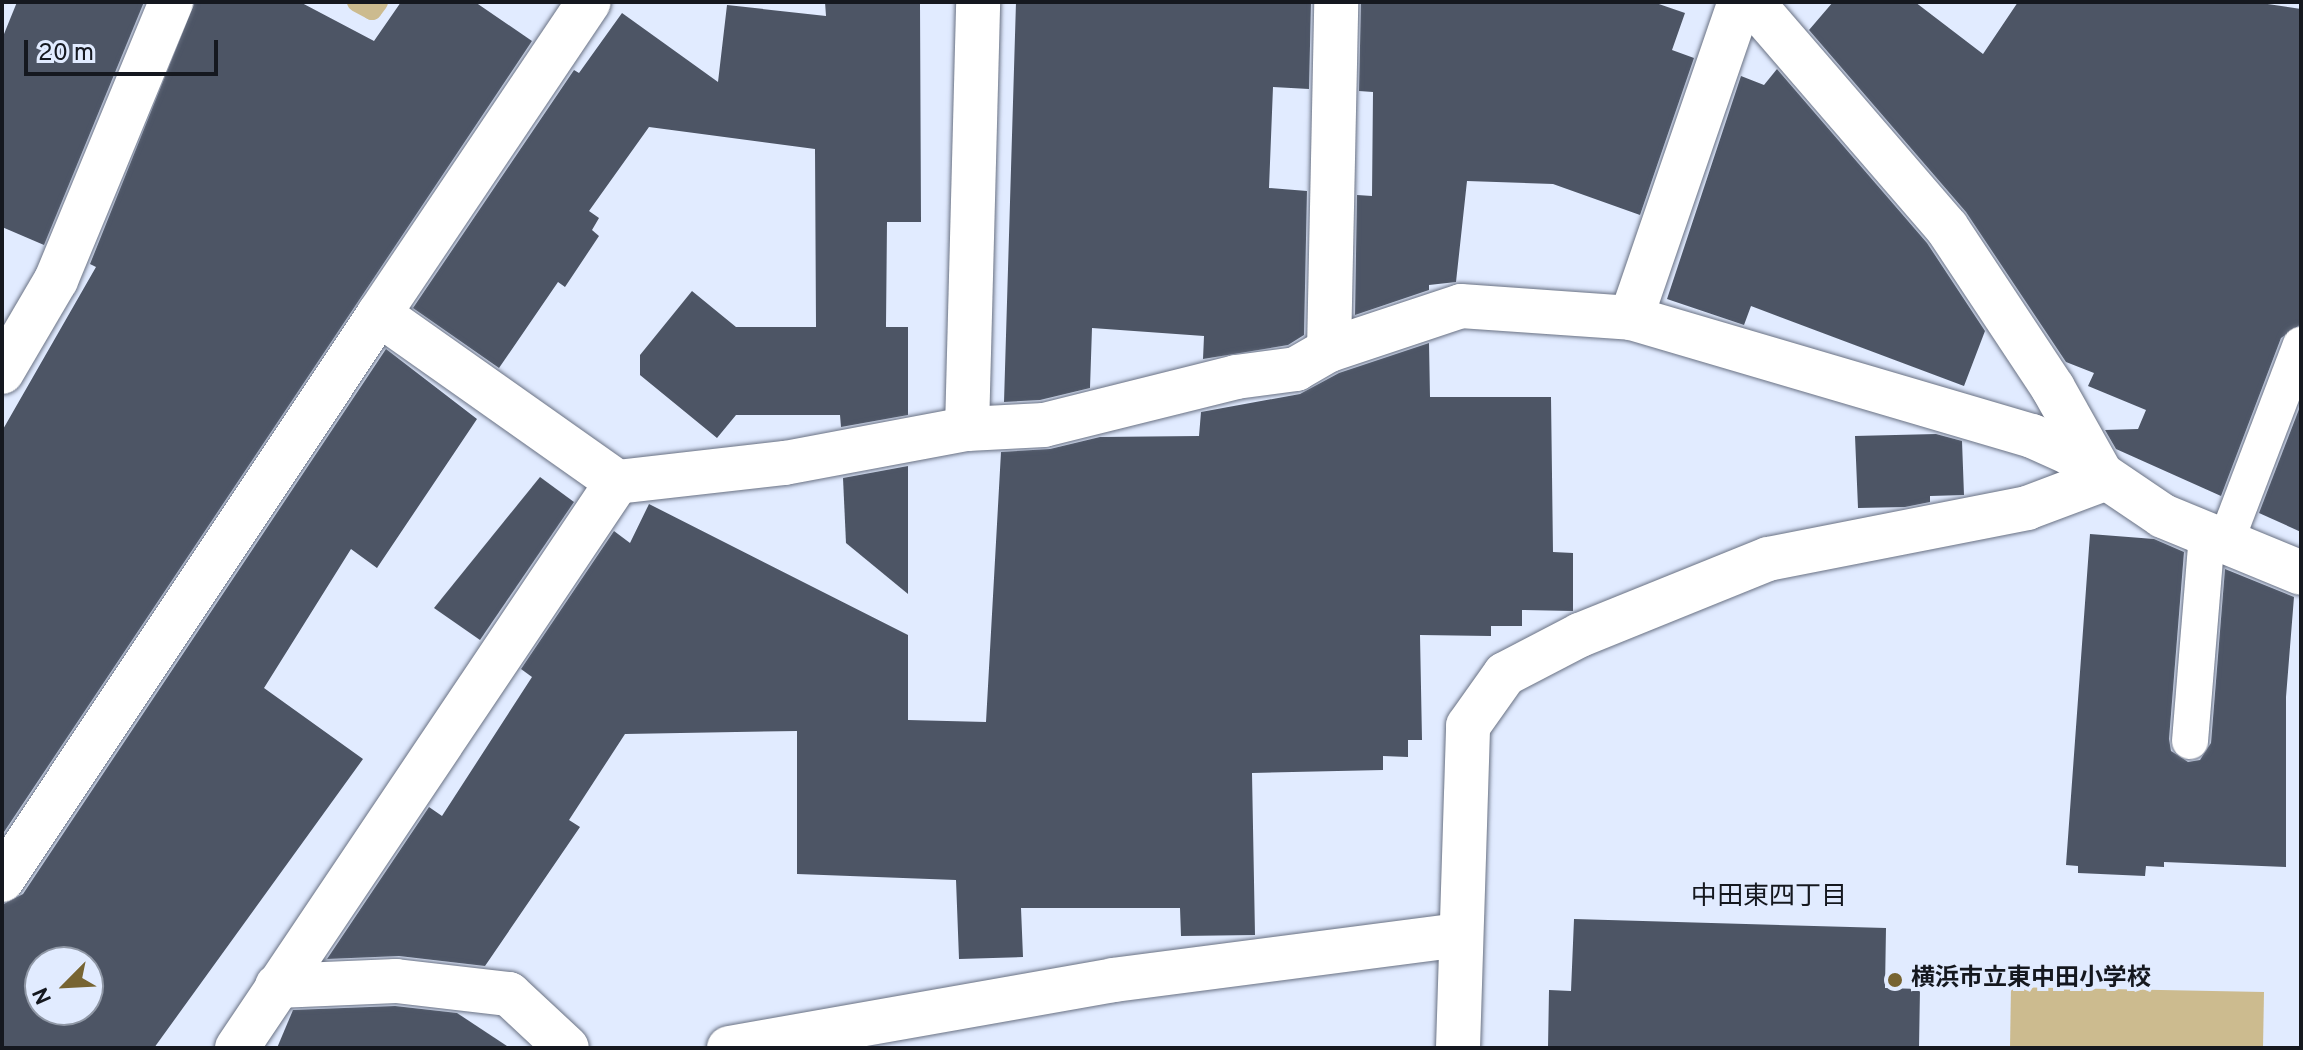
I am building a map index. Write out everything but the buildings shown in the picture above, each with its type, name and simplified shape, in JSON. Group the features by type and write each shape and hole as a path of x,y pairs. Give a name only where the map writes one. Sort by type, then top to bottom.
{"street":[{"path":"2,372 56,280 171,2"},
{"path":"2,880 589,2"},
{"path":"1329,350 1336,2"},
{"path":"1631,318 1740,2"},
{"path":"1752,2 1947,228 2053,388 2104,479"},
{"path":"967,429 978,3"},
{"path":"379,314 617,482 785,463 967,429 1044,425 1236,377 1296,369 1329,350 1461,306 1631,318 2032,436 2070,453 2104,479 2163,516 2301,573"},
{"path":"1458,1048 1468,726 1505,674 1580,635 1768,559 2027,508 2104,479"},
{"path":"237,1048 617,482"},
{"path":"729,1048 1113,980 1460,935"},
{"path":"277,986 396,981 509,994 567,1048"}],"lane":[{"path":"2190,741 2217,537 2301,345"}],"shaded area":[{"path":"2011,987 2264,992 2263,1048 2010,1048"}],"waterway":[{"path":"357,2 372,10 378,2"}],"place":[{"name":"横浜市立東中田小学校","path":"1895,980"}],"district":[{"name":"中田東四丁目","path":"1769,898"}]}
